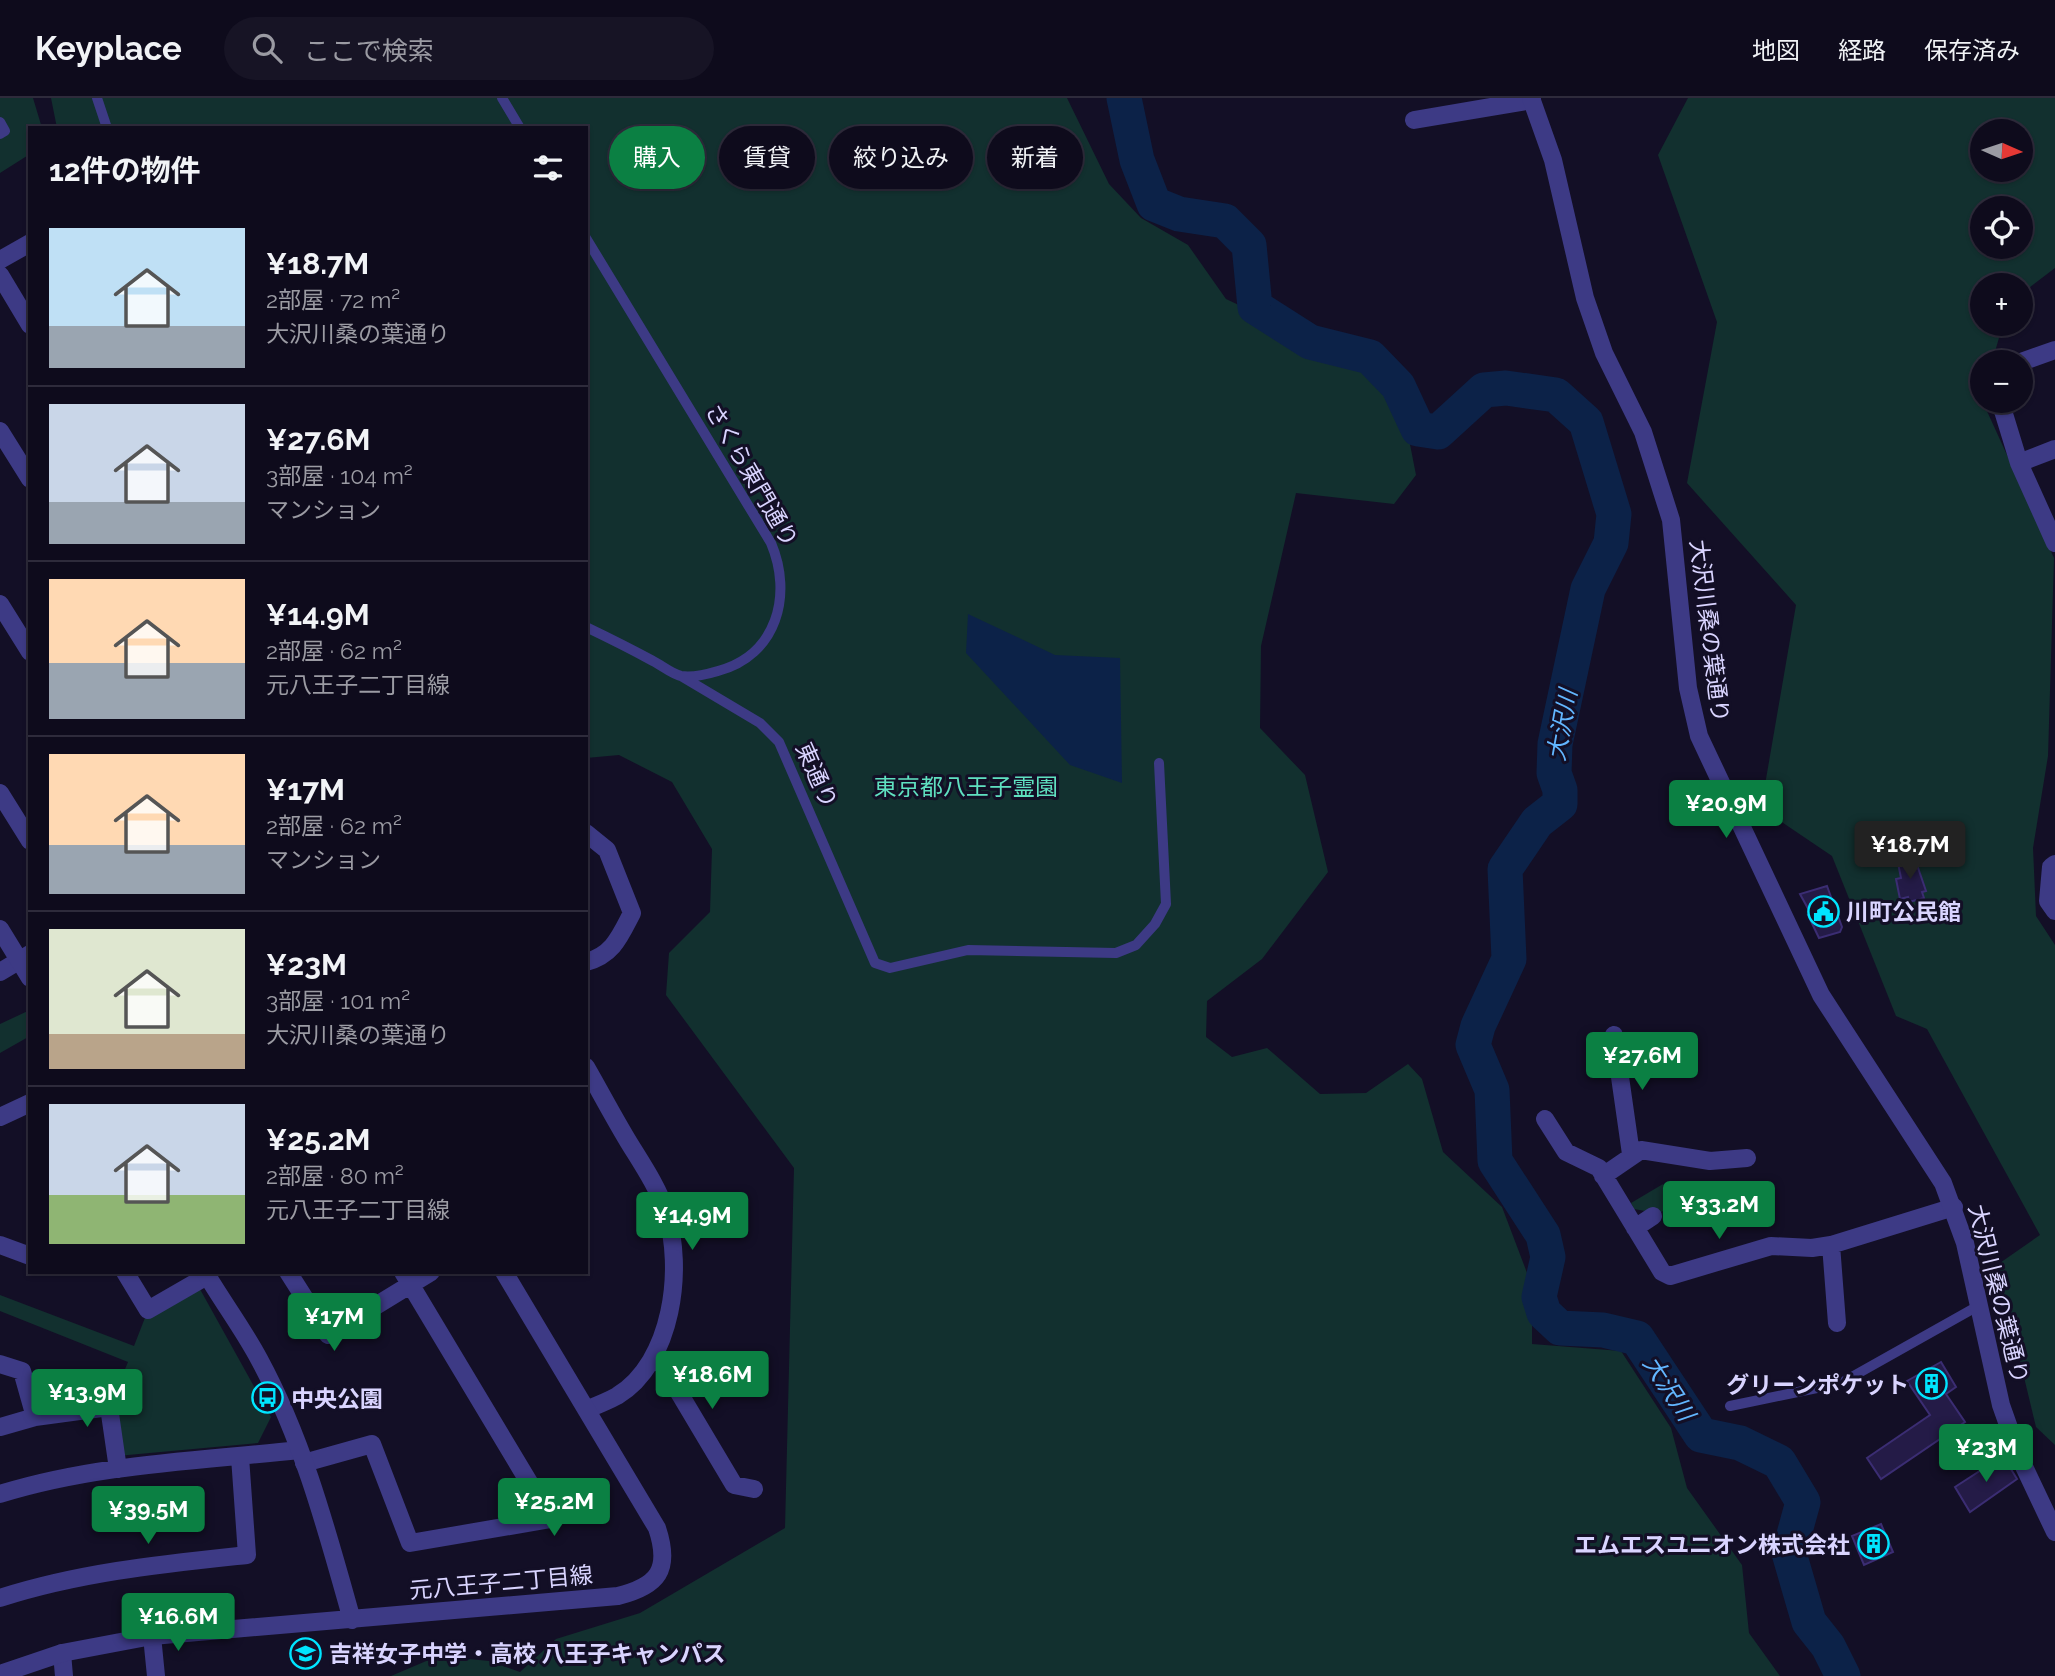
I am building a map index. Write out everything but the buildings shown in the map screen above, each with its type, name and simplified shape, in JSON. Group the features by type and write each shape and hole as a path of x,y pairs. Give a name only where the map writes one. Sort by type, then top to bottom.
{"street":[{"path":"1414,120 1532,99"},
{"name":"大沢川桑の葉通り","path":"1532,99 1553,160 1585,298 1604,353 1643,432 1668,508 1688,688 1699,736 1821,995 1943,1183 1954,1207 1965,1243 2001,1405 2019,1456 2055,1532"},
{"path":"0,260 28,244"},
{"path":"0,275 28,323"},
{"path":"2033,358 2055,350"},
{"path":"2004,413 2020,463 2055,543"},
{"path":"0,430 28,476"},
{"path":"2020,463 2055,449"},
{"path":"0,604 28,649"},
{"path":"0,793 28,838"},
{"path":"588,836 607,850 632,913 616,944 602,958 588,962"},
{"path":"2055,864 2051,867 2048,901 2055,911"},
{"path":"0,929 24,957 0,972"},
{"path":"1614,1035 1631,1154"},
{"path":"588,1070 650,1175 666,1210 672,1234 672,1302 666,1329 656,1354 619,1395 588,1409"},
{"path":"0,1117 28,1108"},
{"path":"1545,1119 1566,1152 1599,1168 1662,1272 1670,1276 1770,1246 1812,1248 1830,1245 1954,1207"},
{"path":"1603,1175 1631,1154 1641,1150 1710,1161 1747,1158"},
{"path":"1635,1228 1653,1216"},
{"path":"0,1245 28,1255"},
{"path":"1830,1245 1837,1323"},
{"path":"126,1274 148,1310 206,1274 258,1358 301,1456 322,1514 352,1620"},
{"path":"289,1274 328,1335 407,1279 424,1274"},
{"name":"元八王子二丁目線","path":"0,1674 62,1653 152,1636 618,1596 644,1589 659,1573 665,1552 657,1528 505,1274"},
{"path":"0,1494 40,1481 118,1469 240,1457 301,1456 372,1444 410,1543 551,1519 407,1279"},
{"path":"656,1354 734,1485 754,1489"},
{"path":"0,1364 22,1371 35,1417"},
{"path":"0,1427 35,1417 109,1407 118,1469"},
{"path":"0,1598 118,1568 247,1555 240,1457"},
{"path":"152,1636 156,1676"},
{"path":"62,1653 64,1676"}],"lane":[{"path":"97,98 106,126"},
{"path":"502,98 519,126"},
{"path":"0,122 5,131 0,134"},
{"name":"さくら東門通り","path":"588,241 760,523 778,560 782,596 770,635 747,659 727,669 681,676"},
{"path":"588,628 681,676"},
{"name":"東通り","path":"681,676 760,723 779,742 875,963 890,968 968,950 1116,953 1136,945 1155,924 1166,904 1159,763"},
{"path":"1730,1406 1840,1383 1978,1306"}],"green space":[{"path":"0,98 33,98 41,126 28,126 28,155 0,173"},
{"name":"東京都八王子霊園","path":"51,98 1067,98 1081,126 987,126 987,189 1083,189 1083,131 1109,184 1141,218 1188,245 1226,299 1379,371 1407,429 1416,475 1394,504 1296,493 1261,646 1260,728 1305,775 1328,872 1262,959 1207,1001 1206,1037 1232,1057 1267,1048 1320,1094 1366,1093 1408,1064 1422,1079 1443,1152 1502,1207 1532,1286 1532,1344 1621,1351 1671,1428 1687,1488 1742,1565 1749,1633 1780,1676 391,1676 438,1656 489,1661 520,1672 556,1639 640,1613 785,1528 794,1168 666,995 669,953 710,912 712,849 672,782 619,755 588,758 588,126 57,126"},
{"path":"1688,98 2055,98 2055,268 2033,285 2033,273 1970,273 1970,336 2000,336 1995,350 1970,350 1970,413 1988,413 2054,558 2048,756 2033,848 2036,916 2055,945 2055,1445 2036,1427 1997,1265 2040,1235 1927,1029 1896,1016 1832,856 1761,808 1796,605 1687,483 1717,322 1658,155"},
{"path":"28,1011 28,1037 0,1053 0,1024"},
{"path":"1663,1184 1675,1204 1656,1215 1651,1208 1645,1211 1634,1209 1631,1203"},
{"path":"196,1282 271,1417 258,1443 117,1456 109,1407 128,1362 0,1311 0,1295 134,1346 148,1310"}],"water":[{"path":"968,614 1055,655 1120,658 1122,783 1070,765 966,653"}],"waterway":[{"name":"大沢川","path":"1124,98 1137,160 1154,204 1179,214 1225,221 1249,245 1255,307 1310,342 1370,357 1398,386 1418,429 1438,432 1484,390 1506,388 1556,395 1586,422 1614,514 1611,543 1588,589 1555,744 1554,773 1560,790 1560,804 1537,822 1505,869 1509,959 1478,1026 1473,1045 1492,1090 1495,1161 1543,1235 1548,1257 1539,1297 1544,1313 1560,1328 1603,1330 1637,1338 1701,1435 1740,1443 1779,1462 1803,1502 1789,1553 1809,1622 1828,1646 1843,1676"}],"place":[{"name":"川町公民館","path":"1823,911"},
{"name":"グリーンポケット","path":"1932,1384"},
{"name":"中央公園","path":"268,1398"},
{"name":"エムエスユニオン株式会社","path":"1873,1544"},
{"name":"吉祥女子中学・高校 八王子キャンパス","path":"306,1653"}]}
